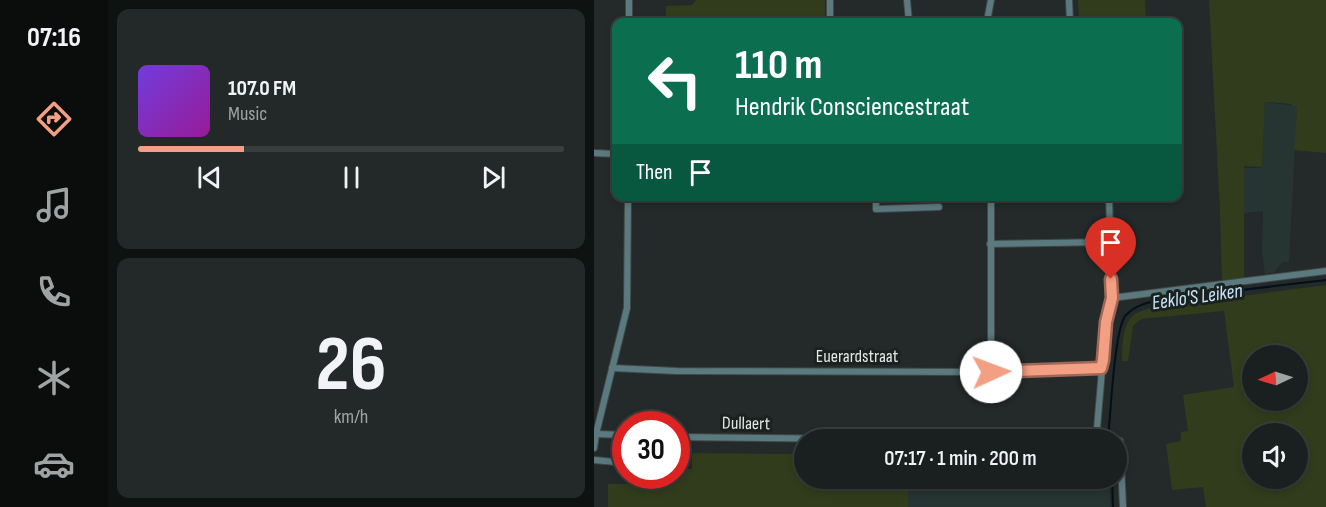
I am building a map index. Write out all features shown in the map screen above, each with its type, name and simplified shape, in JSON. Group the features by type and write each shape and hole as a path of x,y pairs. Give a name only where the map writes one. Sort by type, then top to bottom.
{"street":[{"path":"628,18 629,0"},
{"path":"830,0 830,18"},
{"path":"908,0 909,18"},
{"path":"988,18 991,0"},
{"path":"1069,0 1070,18"},
{"path":"594,153 612,154"},
{"path":"594,448 627,308 628,201"},
{"path":"876,201 876,208 939,207"},
{"path":"991,201 991,372"},
{"path":"1097,429 1106,322 1112,298 1109,201"},
{"path":"990,244 1110,242"},
{"path":"1112,298 1326,271"},
{"name":"Euerardstraat","path":"612,368 677,371 991,372 1101,368"},
{"path":"596,434 612,435"},
{"name":"Dullaert","path":"690,437 794,438"},
{"path":"594,460 612,462"},
{"path":"1122,489 1123,507"}],"shaded area":[{"path":"1265,102 1297,106 1289,262 1282,262 1275,272 1265,274 1262,253 1263,211 1244,213 1244,168 1262,168"},
{"path":"908,489 1109,489 1110,507 908,507"}],"green space":[{"path":"696,0 825,0 825,18 666,18 666,6 692,5"},
{"path":"1078,0 1145,0 1146,18 1079,18"},
{"path":"1209,0 1326,0 1326,153 1294,150 1297,106 1265,102 1262,167 1244,166 1244,278 1222,280 1220,212"},
{"path":"1326,285 1326,507 1206,507 1203,487 1172,490 1166,444 1181,441 1181,432 1188,431 1183,395 1234,387 1224,311 1141,319 1133,326 1128,361 1122,361 1125,328 1130,319 1151,308"},
{"path":"692,453 794,454 794,489 908,489 908,507 608,507 608,484 612,484 612,489 690,489 690,469 692,469"}],"waterway":[{"name":"Eeklo'S Leiken","path":"1109,429 1116,350 1122,322 1130,311 1144,304 1165,299 1326,280"},
{"name":"Eeklo'S Leiken","path":"1112,489 1113,507"}],"route":[{"path":"991,372 1101,368 1106,322 1112,298 1111,279"}]}
